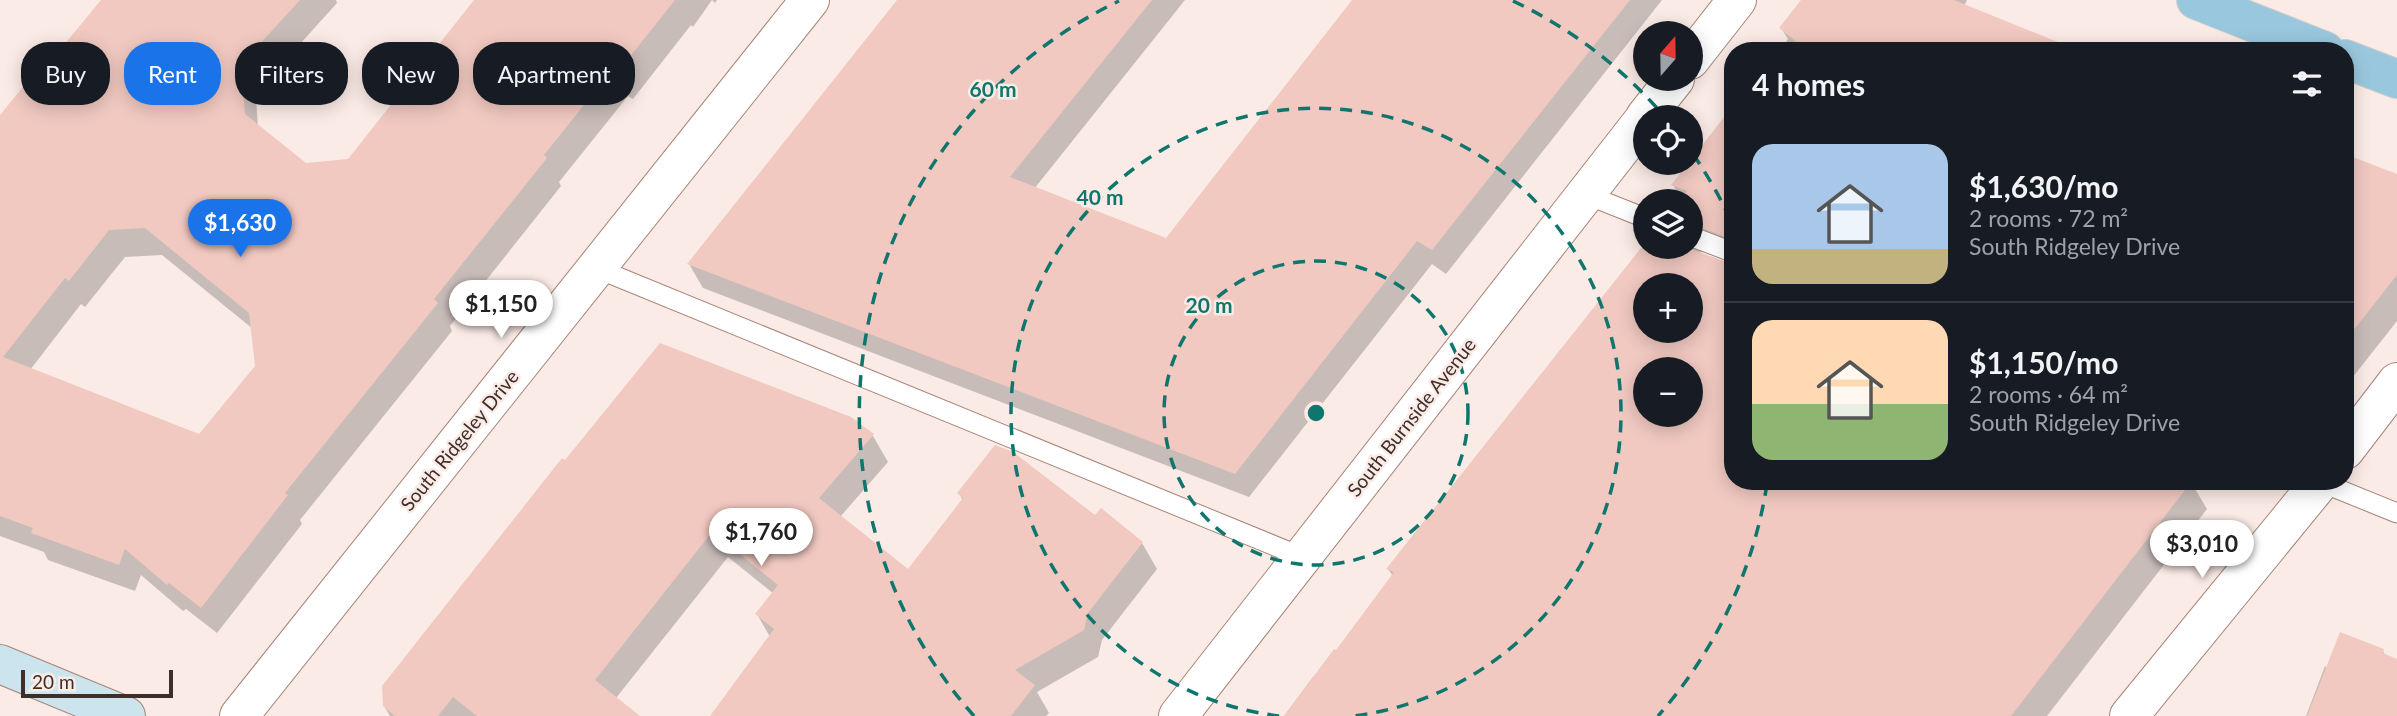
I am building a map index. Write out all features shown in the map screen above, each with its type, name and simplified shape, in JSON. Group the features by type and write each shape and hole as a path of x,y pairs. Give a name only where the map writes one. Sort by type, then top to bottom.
{"main road":[{"path":"2196,0 2302,42"},
{"path":"2354,62 2397,79"}],"street":[{"name":"South Ridgeley Drive","path":"239,716 810,0"},
{"path":"1703,43 1737,0"},
{"name":"South Burnside Avenue","path":"1655,105 1666,91"},
{"name":"South Burnside Avenue","path":"1178,716 1633,133"},
{"path":"2354,438 2397,382"},
{"path":"2129,716 2313,490"},
{"path":"0,664 126,716"}],"lane":[{"path":"1585,194 1633,213"},
{"path":"1703,241 1724,249"},
{"path":"596,268 1302,557"},
{"path":"2340,490 2397,513"}],"building":[{"path":"101,0 300,0 262,42 235,42 235,105 244,105 245,114 306,163 348,159 391,105 459,105 459,42 441,42 474,0 675,0 635,50 635,42 473,42 473,105 584,105 544,155 547,158 434,299 438,303 285,493 288,495 201,608 169,583 167,585 125,549 119,565 31,533 33,528 0,516 0,115 21,89 21,105 110,105 110,42 66,42","holes":["145,228 249,313 255,366 199,434 3,357 65,278 69,281 109,230"]},
{"path":"897,0 1152,0 1010,177 1166,238 1352,0 1630,0 1432,250 1417,241 1235,474 687,264"},
{"path":"1801,0 1954,0 2058,42 1797,42 1779,28"},
{"path":"1724,117 1724,236 1703,229 1703,189 1682,189 1671,185 1679,175 1703,175 1703,144"},
{"path":"2354,157 2397,174 2397,275 2354,330"},
{"path":"1703,254 1724,261 1724,490 2185,490 2011,716 1284,716 1334,649 1336,650 1394,572 1386,569 1633,258 1703,259"},
{"path":"660,343 851,417 874,434 819,498 908,569 963,498 957,493 995,445 1013,452 1095,515 1101,508 1143,542 1088,613 1084,630 1015,670 1035,685 1011,716 710,716 774,629 755,614 778,585 712,532 595,680 640,716 477,716 453,697 438,716 395,716 383,706 382,686 562,458 565,460"},
{"path":"2340,632 2384,649 2383,653 2397,659 2397,716 2307,716"}]}
